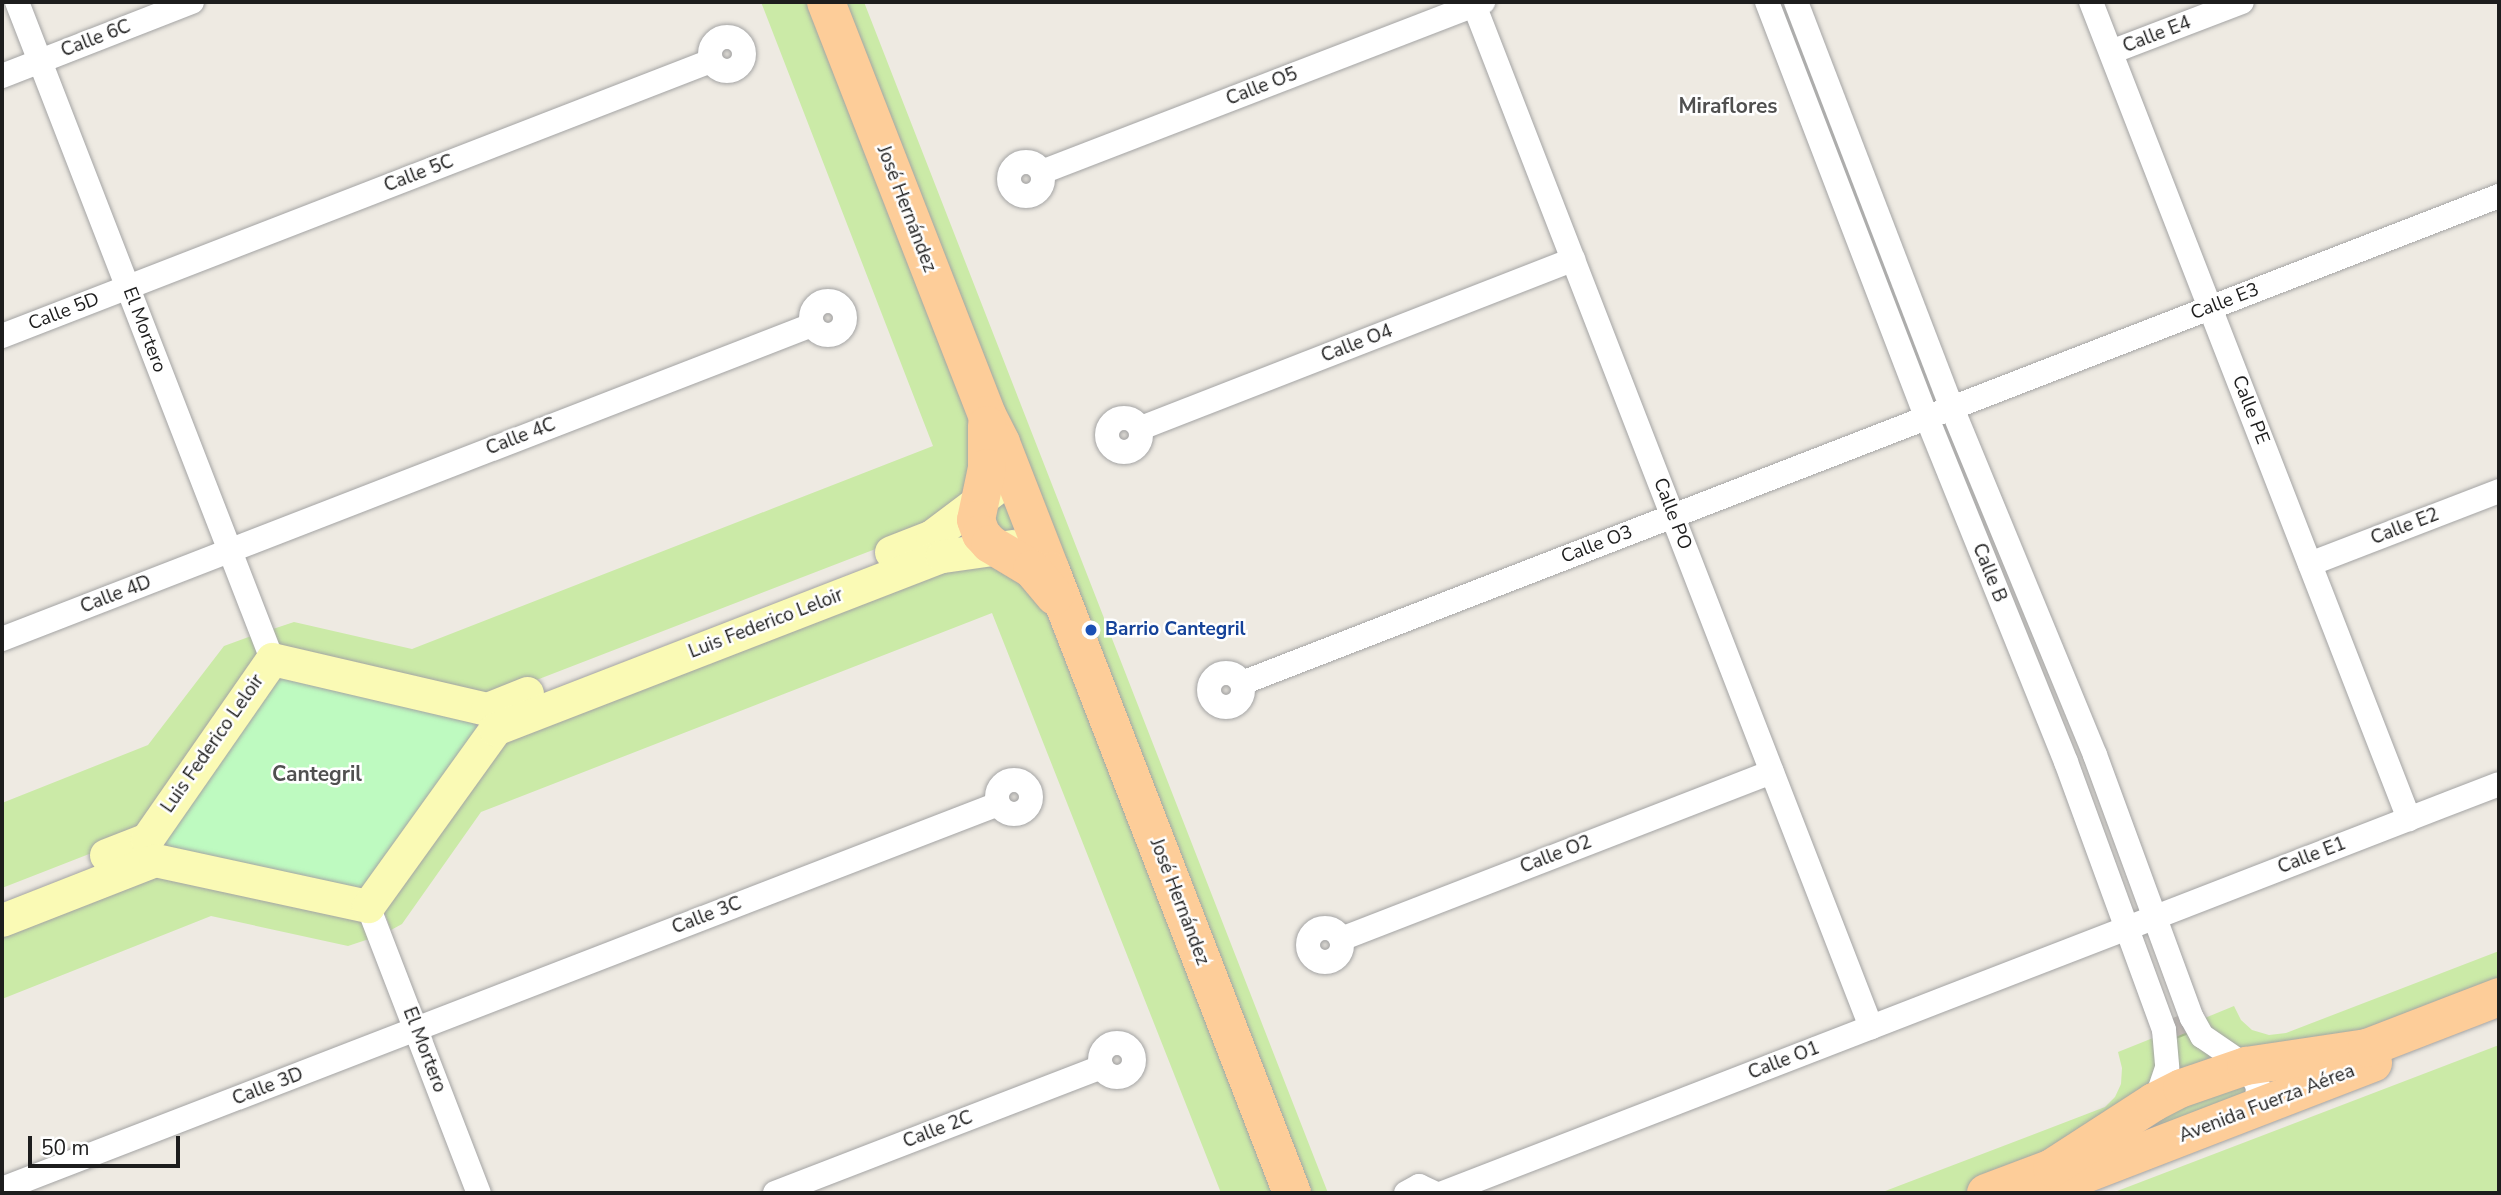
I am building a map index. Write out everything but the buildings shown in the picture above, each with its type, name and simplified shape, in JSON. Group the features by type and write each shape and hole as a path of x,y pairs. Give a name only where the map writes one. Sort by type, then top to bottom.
{"main road":[{"name":"José Hernández","path":"826,2 987,415 1001,443 1292,1193"},
{"name":"José Hernández","path":"987,415 987,468 976,520 981,534 990,544 1032,569 1066,611"},
{"name":"Avenida Fuerza Aérea","path":"1986,1193 2052,1168 2154,1102 2202,1080 2246,1066 2367,1048 2499,997"},
{"name":"Avenida Fuerza Aérea","path":"2036,1193 2499,1014"}],"street":[{"name":"El Mortero","path":"17,2 272,659"},
{"name":"Calle 6C","path":"2,76 191,2"},
{"name":"Calle B","path":"1767,2 1927,418 2066,762 2164,1030 2167,1068 2154,1102"},
{"name":"Calle B","path":"1796,2 1952,408 2095,755 2192,1018 2203,1036 2246,1066"},
{"name":"Calle PE","path":"2091,2 2409,819"},
{"name":"Calle E4","path":"2111,52 2242,2"},
{"name":"Calle O5","path":"1042,172 1476,3"},
{"name":"Calle PO","path":"1476,3 1871,1027"},
{"name":"Calle 5C","path":"127,287 711,61"},
{"name":"Calle E3","path":"1952,408 2499,196"},
{"name":"Calle O4","path":"1140,428 1573,260"},
{"name":"Calle 5D","path":"2,336 127,287"},
{"name":"Calle 4C","path":"230,550 812,324"},
{"name":"Calle O3","path":"1242,683 1952,408"},
{"name":"Luis Federico Leloir","path":"151,849 272,659 491,719 942,556 1002,549 1028,537 1026,508 1006,488 990,491 932,536 491,719"},
{"name":"Calle E2","path":"2310,564 2499,491"},
{"name":"Calle 4D","path":"2,639 230,550"},
{"path":"2,895 151,849 368,906 491,719"},
{"name":"Calle O2","path":"1341,939 1772,772"},
{"name":"Calle E1","path":"2125,929 2499,784"},
{"name":"Calle 3C","path":"416,1029 998,804"},
{"path":"2,920 151,849"},
{"name":"El Mortero","path":"368,906 479,1193"},
{"name":"Calle O1","path":"1443,1193 2125,929"},
{"name":"Calle 3D","path":"2,1189 416,1029"},
{"path":"2246,1066 2258,1086 2257,1100 2249,1111"},
{"name":"Calle 2C","path":"775,1193 1101,1067"},
{"path":"2154,1102 2158,1124 2167,1134 2179,1138"},
{"path":"1406,1193 1419,1186 1434,1193"}],"green space":[{"path":"761,2 809,2 936,328 970,425 975,441 965,495 930,528 500,694 479,697 280,647 273,629 294,622 412,649 933,446"},
{"path":"826,2 864,2 1328,1193 1292,1193 1066,611 990,544 987,468"},
{"path":"979,563 998,568 1014,578 1046,612 1275,1193 1221,1193 992,613 481,812 402,924 391,930 382,906 496,742 930,566"},
{"path":"254,635 262,655 143,833 2,888 2,803 148,745 224,646"},
{"path":"284,675 472,716 479,731 368,892 164,853 159,839 272,679"},
{"path":"146,872 364,919 372,938 348,946 211,916 2,999 2,928"},
{"path":"2499,951 2499,1014 2036,1193 1880,1193 2105,1107 2115,1097 2121,1084 2122,1068 2118,1052 2158,1036 2161,1043 2202,1026 2200,1020 2234,1006 2241,1020 2252,1030 2269,1035 2286,1033"},
{"path":"2499,1045 2499,1193 2112,1193"}],"place":[{"name":"Barrio Cantegril","path":"1091,630"}],"district":[{"name":"Miraflores","path":"1728,106"},
{"name":"Cantegril","path":"317,774"}]}
